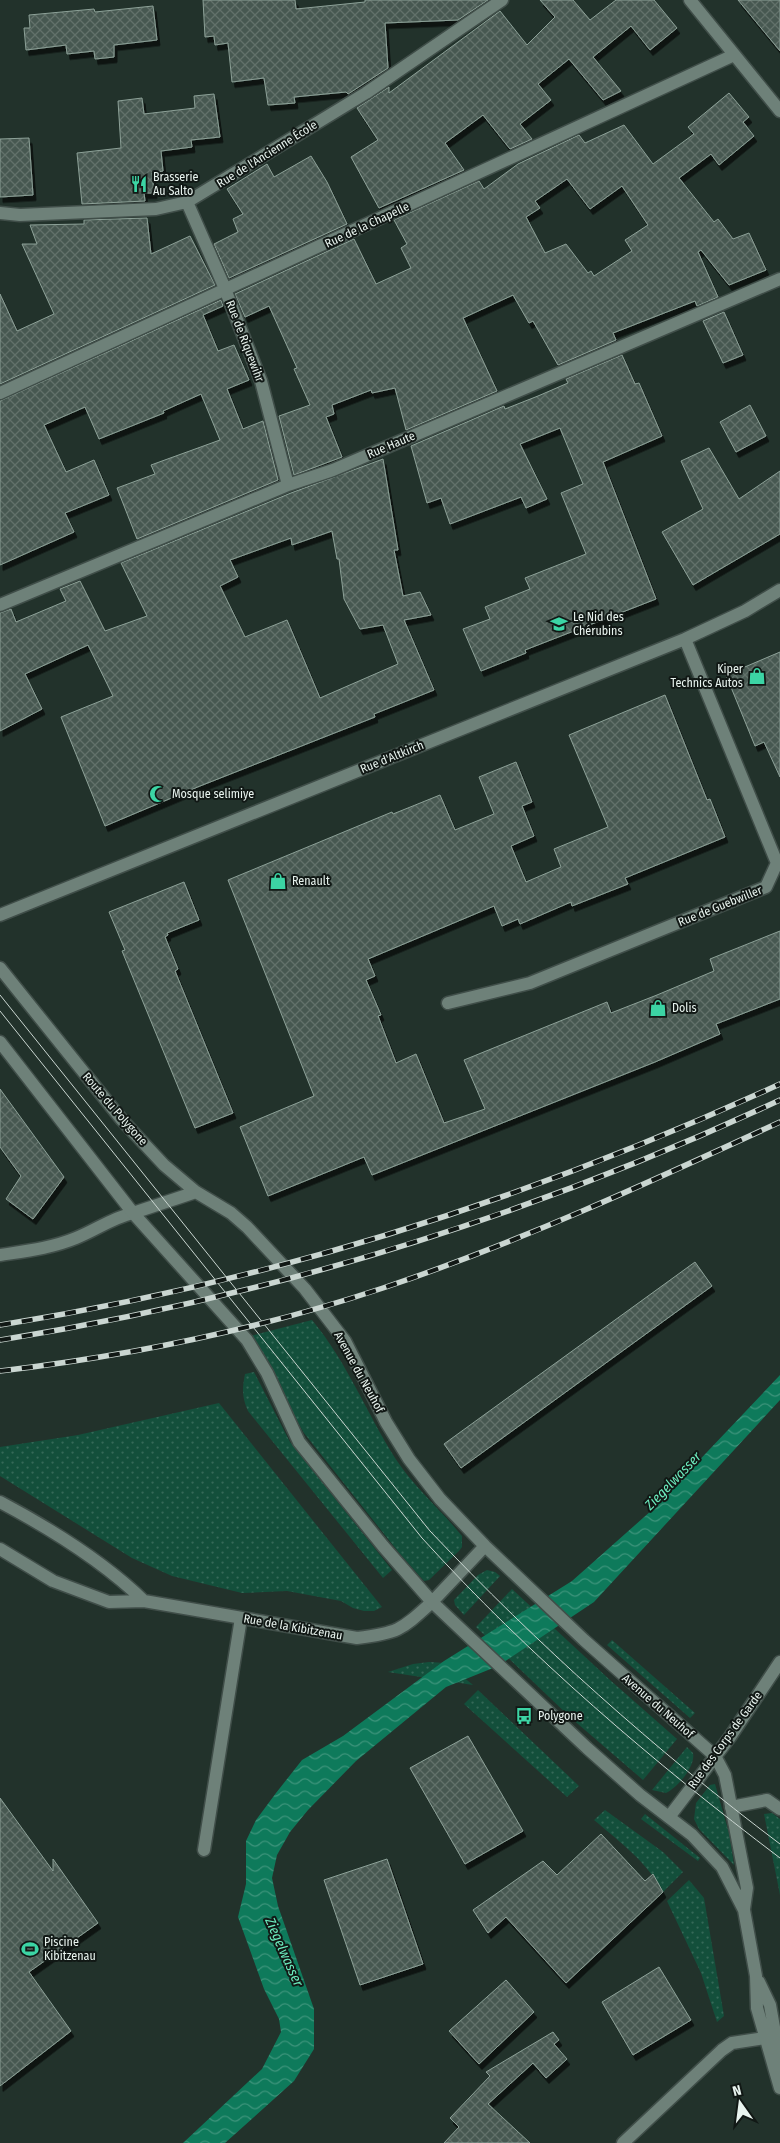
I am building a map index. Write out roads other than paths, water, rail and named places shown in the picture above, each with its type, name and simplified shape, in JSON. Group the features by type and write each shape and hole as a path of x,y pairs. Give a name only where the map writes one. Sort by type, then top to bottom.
{"street":[{"name":"Rue de l'Ancienne École","path":"0,212 20,215 156,209 187,202 366,93 502,0"},
{"path":"690,0 780,111"},
{"name":"Rue de la Chapelle","path":"0,393 734,55"},
{"name":"Rue de Riquewihr","path":"187,202 261,381 288,485"},
{"name":"Rue Haute","path":"0,604 288,485 342,466 780,279"},
{"name":"Rue d'Altkirch","path":"0,915 685,639 745,610 780,590"},
{"name":"Rue de Guebwiller","path":"448,1003 530,983 766,887 777,863 685,639"},
{"name":"Route du Polygone","path":"0,968 122,1120 164,1165 196,1192"},
{"path":"0,1042 133,1213"},
{"path":"0,1255 52,1246 76,1238 113,1218 196,1192"},
{"name":"Avenue du Neuhof","path":"196,1192 231,1214 248,1228 305,1289 345,1341 386,1422 409,1459 440,1499 485,1546 584,1640 715,1756 725,1775 747,1888 744,1910"},
{"name":"Avenue du Neuhof","path":"133,1213 217,1304 258,1357 300,1442 382,1546 432,1602 587,1748 669,1818 692,1835 711,1854 732,1884 744,1910 756,1976 757,2008 780,2088"},
{"path":"0,1502 36,1522 121,1578 144,1601"},
{"path":"432,1602 485,1546"},
{"name":"Rue de la Kibitzenau","path":"0,1549 53,1582 109,1602 144,1601 357,1638 386,1634 402,1629 432,1602"},
{"path":"204,1850 241,1618"},
{"name":"Rue des Corps de Garde","path":"669,1818 715,1756 780,1662"},
{"path":"731,1807 767,1800 780,1809"},
{"name":"Avenue du Neuhof","path":"756,1976 770,2005 780,2061"},
{"path":"623,2143 722,2050 732,2043 765,2038"}],"water":[{"name":"Ziegelwasser","path":"780,1375 780,1400 594,1602 498,1666 446,1687 356,1761 308,1810 290,1832 277,1855 272,1878 278,1906 314,2009 314,2049 294,2081 225,2143 183,2143 262,2069 281,2032 279,2019 264,1989 238,1917 246,1884 246,1841 256,1820 276,1793 302,1760 343,1736 444,1661 572,1581 652,1510"}],"tram line":[{"path":"0,995 430,1531 513,1615 598,1695 687,1771 780,1844"},
{"path":"0,1011 422,1538 463,1582 549,1666 639,1746 780,1858"}],"railway":[{"path":"0,1325 101,1307 201,1285 300,1260 398,1231 495,1199 591,1164 780,1084"},
{"path":"0,1340 101,1322 201,1301 398,1247 496,1215 592,1180 687,1142 780,1100"},
{"path":"0,1371 145,1349 242,1328 337,1303 434,1270 535,1231 780,1122"}],"place":[{"name":"Brasserie Au Salto","path":"139,184"},
{"name":"Le Nid des Chérubins","path":"559,624"},
{"name":"Kiper Technics Autos","path":"757,676"},
{"name":"Mosque selimiye","path":"158,794"},
{"name":"Renault","path":"278,881"},
{"name":"Dolis","path":"658,1008"},
{"name":"Polygone","path":"524,1716"},
{"name":"Piscine Kibitzenau","path":"30,1949"}]}
